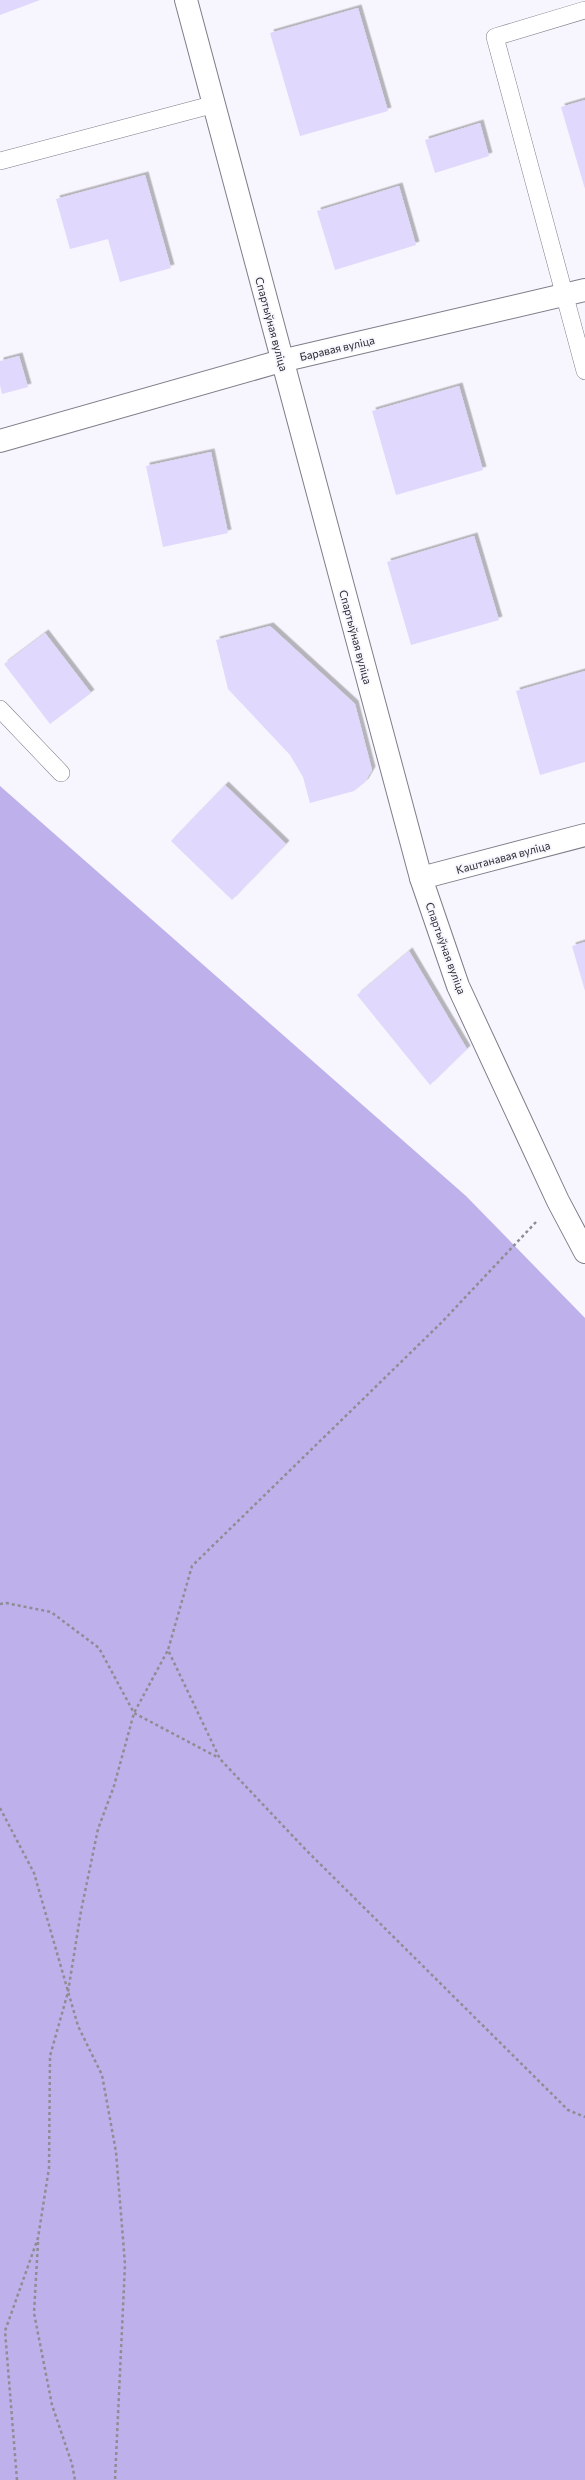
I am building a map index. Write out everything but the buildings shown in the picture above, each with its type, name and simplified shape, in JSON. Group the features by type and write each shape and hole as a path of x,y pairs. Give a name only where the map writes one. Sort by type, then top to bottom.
{"street":[{"name":"Спартыўная вуліца","path":"186,0 215,104 281,361 421,878 458,986 558,1201 585,1252"},
{"name":"Баравая вуліца","path":"0,441 281,361 575,293"},
{"name":"Каштанавая вуліца","path":"421,878 585,836"}],"lane":[{"path":"585,10 495,36 575,293 585,371"},
{"path":"0,161 215,104"},
{"path":"0,709 61,773"}],"path":[{"path":"75,2480 72,2464 52,2405 34,2313 38,2238 49,2168 50,2056 68,1992 81,1911 98,1829 114,1786 134,1712 168,1650 192,1566 442,1322 558,1201"},
{"path":"0,1604 6,1603 51,1612 99,1648 134,1712 220,1759"},
{"path":"168,1650 220,1759 305,1849 568,2110 585,2117"},
{"path":"0,1808 34,1873 78,2026 102,2075 116,2152 125,2264 115,2480"},
{"path":"17,2480 5,2331 38,2238"}],"shaded area":[{"path":"0,786 466,1196 585,1318 585,2480 0,2480"}]}
